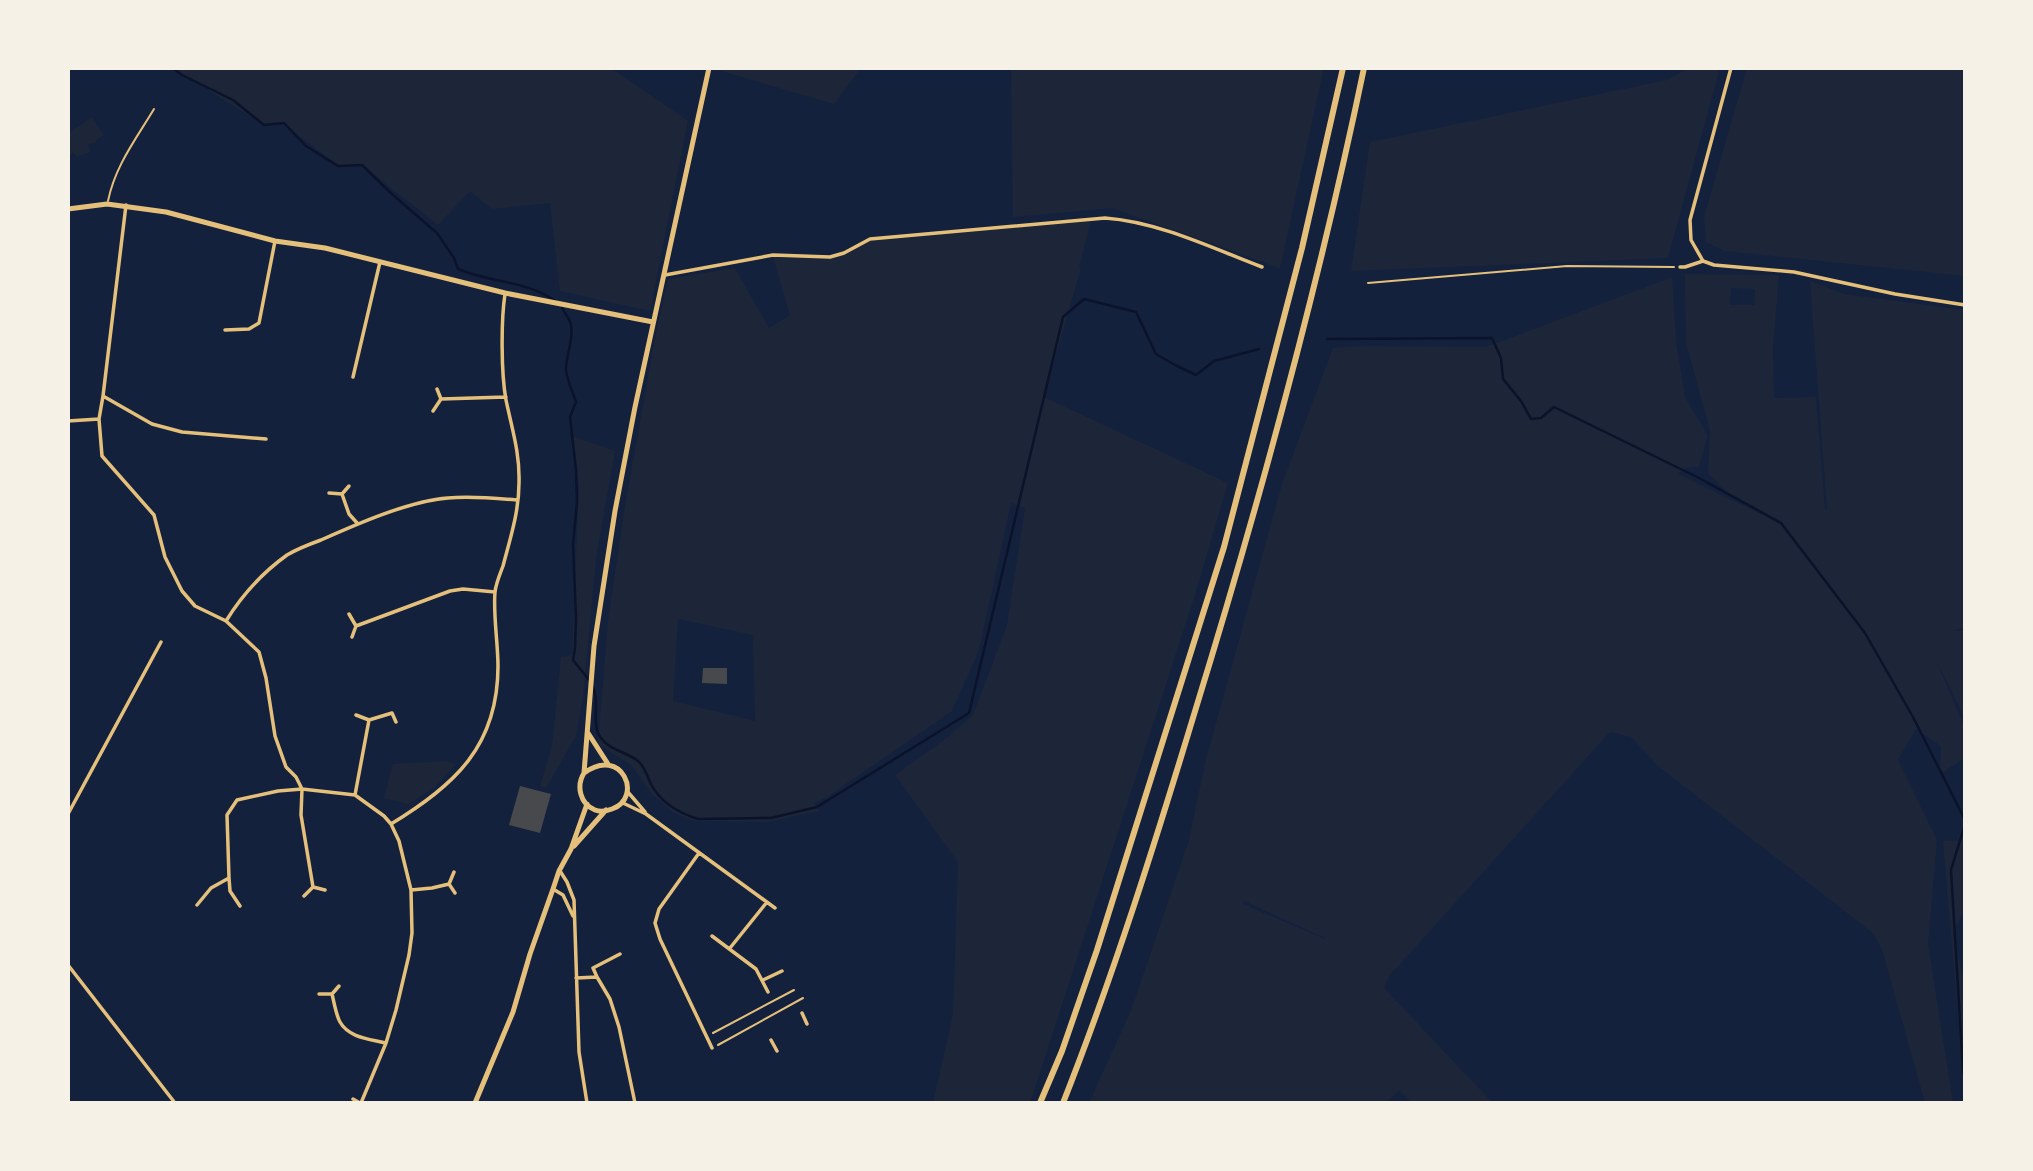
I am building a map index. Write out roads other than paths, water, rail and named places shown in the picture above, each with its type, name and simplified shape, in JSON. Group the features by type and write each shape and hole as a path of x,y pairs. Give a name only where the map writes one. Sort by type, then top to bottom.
{"highway":[{"path":"1040,1103 1062,1051 1097,950 1224,547 1302,248 1343,68"},
{"path":"1063,1103 1118,953 1245,549 1324,250 1364,68"}],"main road":[{"path":"586,730 608,764 618,769 627,782 622,803 606,810 599,811 587,804 582,798 580,787 584,773 586,730 591,674 609,547 653,322 709,68"},
{"path":"68,209 107,204 166,212 275,241 309,244 505,293 653,322"},
{"path":"584,773 595,766 608,764"},
{"path":"475,1103 513,1012 559,871 571,849 587,804"},
{"path":"571,849 606,810"}],"street":[{"path":"1703,261 1691,240 1690,220 1731,68"},
{"path":"126,205 99,419 102,456 155,515 165,557 182,591 195,606 226,621 259,652 275,736 286,767 296,777 302,789 301,816 313,887"},
{"path":"663,275 773,255 830,257 870,239 1105,218 1122,219 1174,234 1262,267"},
{"path":"225,330 249,330 259,323 275,241"},
{"path":"353,377 380,261"},
{"path":"1680,267 1703,261 1714,265 1794,272 1895,294 1965,305"},
{"path":"391,824 447,786 470,760 493,713 498,681 495,592 515,523 519,484 517,443 506,397 503,332 505,293"},
{"path":"437,389 441,399"},
{"path":"103,396 152,424 182,432 266,439"},
{"path":"441,399 506,397"},
{"path":"433,411 441,399"},
{"path":"68,421 99,419"},
{"path":"329,494 342,494 349,486"},
{"path":"342,494 349,514 358,524"},
{"path":"226,621 239,600 262,575 289,554 358,524 408,506 446,498 517,500"},
{"path":"352,636 356,626 450,591 463,589 495,592"},
{"path":"349,614 356,626"},
{"path":"68,814 161,642"},
{"path":"356,715 369,720 392,712 396,722"},
{"path":"355,795 369,720"},
{"path":"240,906 230,891 227,815 237,800 302,789 355,795 391,824 401,848 411,890 409,955 386,1043 360,1103 353,1099"},
{"path":"627,791 646,814"},
{"path":"622,803 646,814 775,908"},
{"path":"699,853 659,909 656,923 660,939 712,1048"},
{"path":"559,871 572,892 575,911 573,918 579,1052 587,1103"},
{"path":"449,884 454,872"},
{"path":"197,905 211,888 229,878"},
{"path":"411,890 449,884"},
{"path":"449,884 455,893"},
{"path":"313,887 326,890"},
{"path":"304,896 313,887"},
{"path":"553,889 563,895 573,918"},
{"path":"730,948 766,902"},
{"path":"712,936 756,969 768,992"},
{"path":"620,954 593,968 610,999 619,1027 635,1103"},
{"path":"68,965 175,1103"},
{"path":"763,980 782,971"},
{"path":"576,978 597,977"},
{"path":"319,994 332,994 339,986"},
{"path":"332,994 340,1022 350,1032 361,1039 386,1043"},
{"path":"802,1013 807,1024"},
{"path":"771,1040 777,1051"}],"lane":[{"path":"107,204 112,181 154,109"}],"waterway":[{"path":"173,68 233,100 264,125 284,123 306,146 338,166 362,165 437,233 458,269 520,285 555,301"},
{"path":"592,685 596,698 596,726 601,738 638,761 655,790 684,814 698,819 771,818 817,807 969,713 1063,317 1084,299 1136,312 1156,354 1196,375 1214,361 1259,349"},
{"path":"561,305 571,325 566,370 576,402 570,417 577,502 573,545 576,618 573,660 589,680"},
{"path":"1327,339 1492,338 1501,358 1503,379 1521,401 1531,419 1541,418 1554,407 1699,478 1781,523 1865,633 1913,717 1965,820"},
{"path":"1965,824 1951,870 1965,1076"}]}
